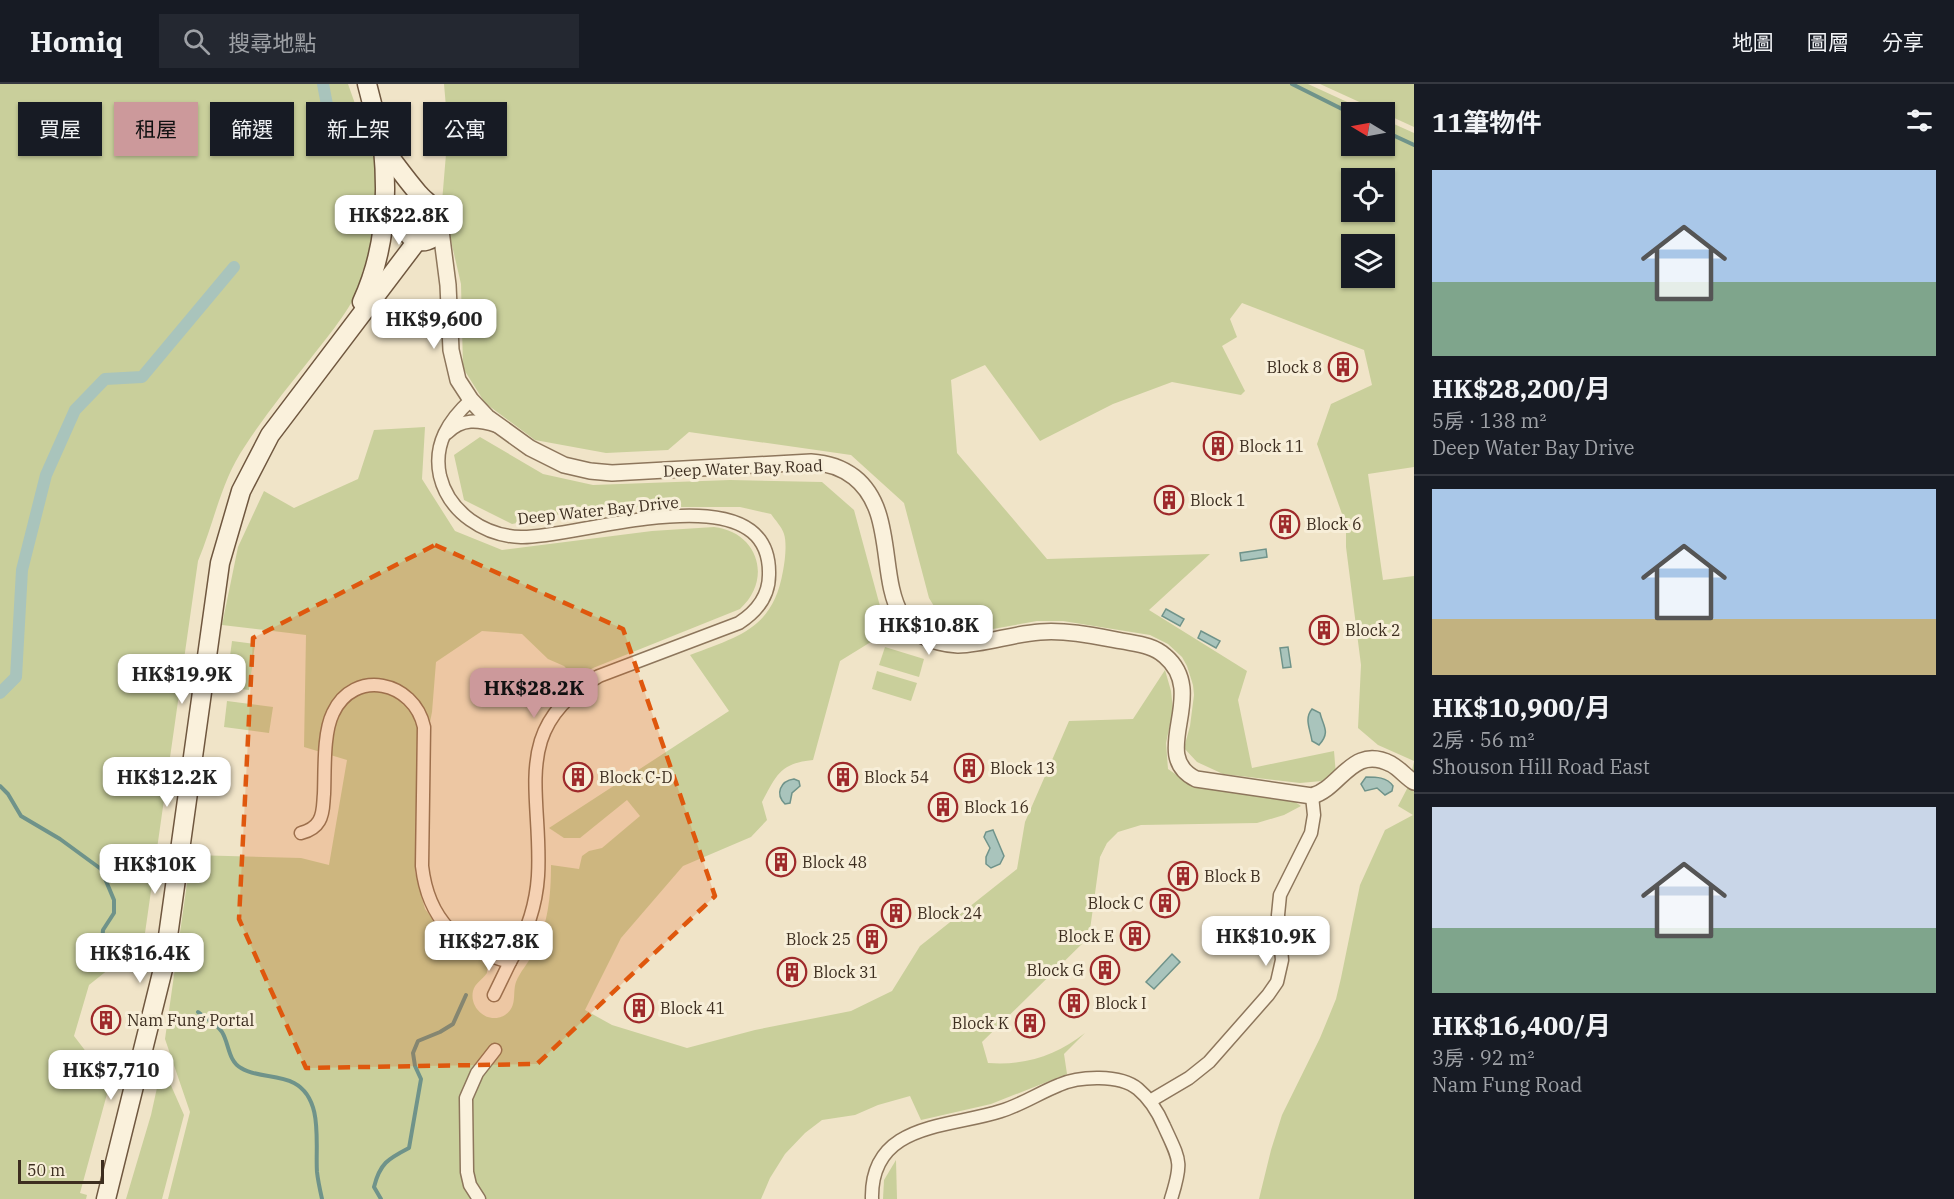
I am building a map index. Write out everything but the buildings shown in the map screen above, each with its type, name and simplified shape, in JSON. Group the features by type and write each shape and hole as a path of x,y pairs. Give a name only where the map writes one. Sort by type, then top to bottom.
{"main road":[{"name":"Deep Water Bay Road","path":"366,84 371,102"},
{"path":"348,333 377,263 386,209 383,156"},
{"name":"Deep Water Bay Road","path":"386,156 412,233"},
{"name":"Deep Water Bay Road","path":"390,156 437,213 440,223"},
{"path":"429,206 412,207 405,215 412,233 428,240 434,236 440,223"},
{"path":"106,1199 164,965 219,563 241,491 270,435 298,395 380,290 412,233"}],"street":[{"name":"Deep Water Bay Road","path":"440,223 448,285 452,360 458,380 471,400 487,417 530,448 553,460 590,471 622,473 811,462 824,463 843,470 861,483 874,500 881,520 892,596 900,613 920,634 938,642 958,645 1038,632 1063,632 1139,644 1154,649 1168,658 1181,679 1183,695 1175,751 1178,762 1185,772 1203,780 1284,790 1312,796"},
{"name":"Deep Water Bay Road","path":"412,233 435,253 448,285"},
{"name":"Deep Water Bay Drive","path":"471,400 450,422 442,439 439,466 447,494 464,515 488,530 508,536 533,537 640,519 723,518 740,524 754,534 764,548 769,565 766,591 758,606 746,618 731,626 598,676 578,690 552,717 541,742 535,768 537,891 530,921 494,995"},
{"path":"442,439 448,431 464,422 477,421 501,428"},
{"path":"301,833 314,827 323,813 328,728 333,711 351,692 368,686 385,686 401,692 419,710 424,727 422,866 431,902 444,923 460,940 479,952 510,962"},
{"path":"1150,1101 1209,1062 1277,982 1282,960 1278,915 1280,895 1311,833 1314,815 1312,796 1320,794 1351,766 1364,761 1378,760 1393,765 1414,782"},
{"path":"479,1199 468,1179 466,1098 477,1073 495,1050"},
{"path":"872,1199 876,1172 885,1154 899,1141 916,1132 1020,1105 1059,1084 1076,1079 1098,1078 1120,1081 1137,1088 1150,1101 1161,1119 1180,1161 1171,1199"}],"highlighted area":[{"path":"435,545 623,629 715,896 537,1064 306,1068 239,919 253,638"}],"green space":[{"path":"0,84 348,84 354,102 306,102 306,156 374,156 381,177 375,247 362,272 365,273 355,296 342,318 269,412 237,459 198,561 144,940 147,968 119,961 89,985 74,1036 110,1083 80,1193 87,1195 86,1199 0,1199"},
{"path":"444,84 1308,84 1347,102 1341,102 1341,156 1395,156 1395,124 1414,133 1414,467 1368,474 1383,580 1414,576 1414,761 1378,745 1358,728 1361,665 1346,547 1346,525 1317,444 1331,404 1372,385 1364,350 1242,303 1230,319 1237,337 1222,346 1245,391 1241,395 1172,382 1113,404 1040,441 985,365 951,380 957,453 1047,559 1210,554 1149,610 1247,671 1238,700 1252,768 1334,751 1336,775 1322,781 1300,783 1223,774 1197,762 1184,748 1190,726 1193,685 1182,657 1168,644 1150,635 1063,621 1037,621 976,632 940,616 929,598 904,503 851,455 689,432 668,450 606,453 535,440 485,403 463,368 461,284 442,202 446,156 507,156 507,102 446,102"},
{"path":"1320,84 1414,84 1414,127 1395,118 1395,102 1359,102"},
{"path":"423,217 431,225 423,233 415,225"},
{"path":"425,427 422,479 455,531 502,550 652,531 714,527 729,531 750,547 756,559 758,571 756,584 750,597 740,609 593,668 576,678 564,666 548,659 522,634 482,631 436,662 432,712 426,742 415,872 425,909 448,938 475,955 487,966 487,973 475,986 473,998 477,1009 487,1017 499,1018 512,1008 516,982 533,954 545,922 551,865 579,869 582,856 589,851 602,848 640,816 627,800 580,838 564,838 549,828 729,711 690,655 738,635 751,628 762,618 771,606 778,590 786,547 783,531 771,514 740,507 596,507 512,524 464,500 454,455 480,437 543,474 593,485 730,480 822,482 854,510 887,632 840,661 813,760 793,764 780,772 762,802 767,820 751,837 683,866 621,938 585,1010 612,1025 687,1048 755,1030 851,1011 892,991 920,946 1017,869 1025,822 1069,721 1133,719 1165,670 1173,710 1166,743 1168,769 1194,787 1291,799 1301,806 1284,815 1257,823 1141,825 1118,832 1107,843 1100,857 1089,937 982,1042 988,1063 1015,1063 1052,1053 1085,1033 1064,1054 1067,1074 991,1104 921,1120 910,1096 878,1105 855,1115 822,1120 805,1133 785,1154 770,1178 761,1199 168,1199 190,1112 165,1039 191,855 301,858 329,865 347,760 304,747 306,635 222,625 238,547 264,491 294,508 358,479 374,430"},
{"path":"232,641 255,644 249,690 226,687"},
{"path":"885,647 924,659 919,677 879,665"},
{"path":"877,671 917,683 911,701 872,689"},
{"path":"227,701 273,707 269,733 224,727"},
{"path":"1414,761 1414,1199 1259,1199 1282,1115 1320,1038 1336,999 1360,885 1385,830 1413,815 1398,806 1409,785"},
{"path":"162,1065 184,1115 162,1199 126,1199 151,1115"},
{"path":"896,1160 897,1199 883,1199 884,1180"}],"water":[{"path":"1266,549 1267,557 1241,561 1240,553"},
{"path":"1166,609 1184,619 1180,626 1162,616"},
{"path":"1201,631 1220,641 1216,648 1198,638"},
{"path":"1288,647 1291,667 1283,668 1280,648"},
{"path":"1312,709 1320,713 1325,729 1325,736 1319,745 1312,741 1309,728 1308,716"},
{"path":"1366,777 1377,777 1388,781 1393,786 1392,791 1385,795 1377,788 1365,791 1361,784"},
{"path":"794,779 799,781 800,786 792,793 790,803 785,804 780,796 780,788 785,782"},
{"path":"993,830 1004,856 1000,864 991,868 986,864 990,848 984,837 986,832"},
{"path":"1172,954 1180,962 1154,989 1146,982"}],"waterway":[{"path":"323,84 326,102"},
{"path":"1292,84 1341,108"},
{"path":"1395,136 1414,145"},
{"path":"0,693 16,677 22,570 46,475 75,410 105,379 142,377 234,267"},
{"path":"0,786 8,794 21,816 60,839 101,869 114,900 114,913 103,930 102,944 109,957 118,965"},
{"path":"381,1199 374,1187 379,1172 390,1159 409,1148 421,1079 415,1066 413,1053 418,1041 453,1024 466,995"},
{"path":"198,1012 222,1032 231,1056 241,1068 287,1080 304,1090 310,1100 316,1123 317,1172 322,1199"}],"place":[{"name":"Block 8","path":"1343,367"},
{"name":"Block 11","path":"1218,446"},
{"name":"Block 1","path":"1169,500"},
{"name":"Block 6","path":"1285,524"},
{"name":"Block 2","path":"1324,630"},
{"name":"Block 13","path":"969,768"},
{"name":"Block C-D","path":"578,777"},
{"name":"Block 54","path":"843,777"},
{"name":"Block 16","path":"943,807"},
{"name":"Block 48","path":"781,862"},
{"name":"Block B","path":"1183,876"},
{"name":"Block C","path":"1165,903"},
{"name":"Block 24","path":"896,913"},
{"name":"Block E","path":"1135,936"},
{"name":"Block 25","path":"872,939"},
{"name":"Block G","path":"1105,970"},
{"name":"Block 31","path":"792,972"},
{"name":"Block I","path":"1074,1003"},
{"name":"Block 41","path":"639,1008"},
{"name":"Nam Fung Portal","path":"106,1020"},
{"name":"Block K","path":"1030,1023"}]}
